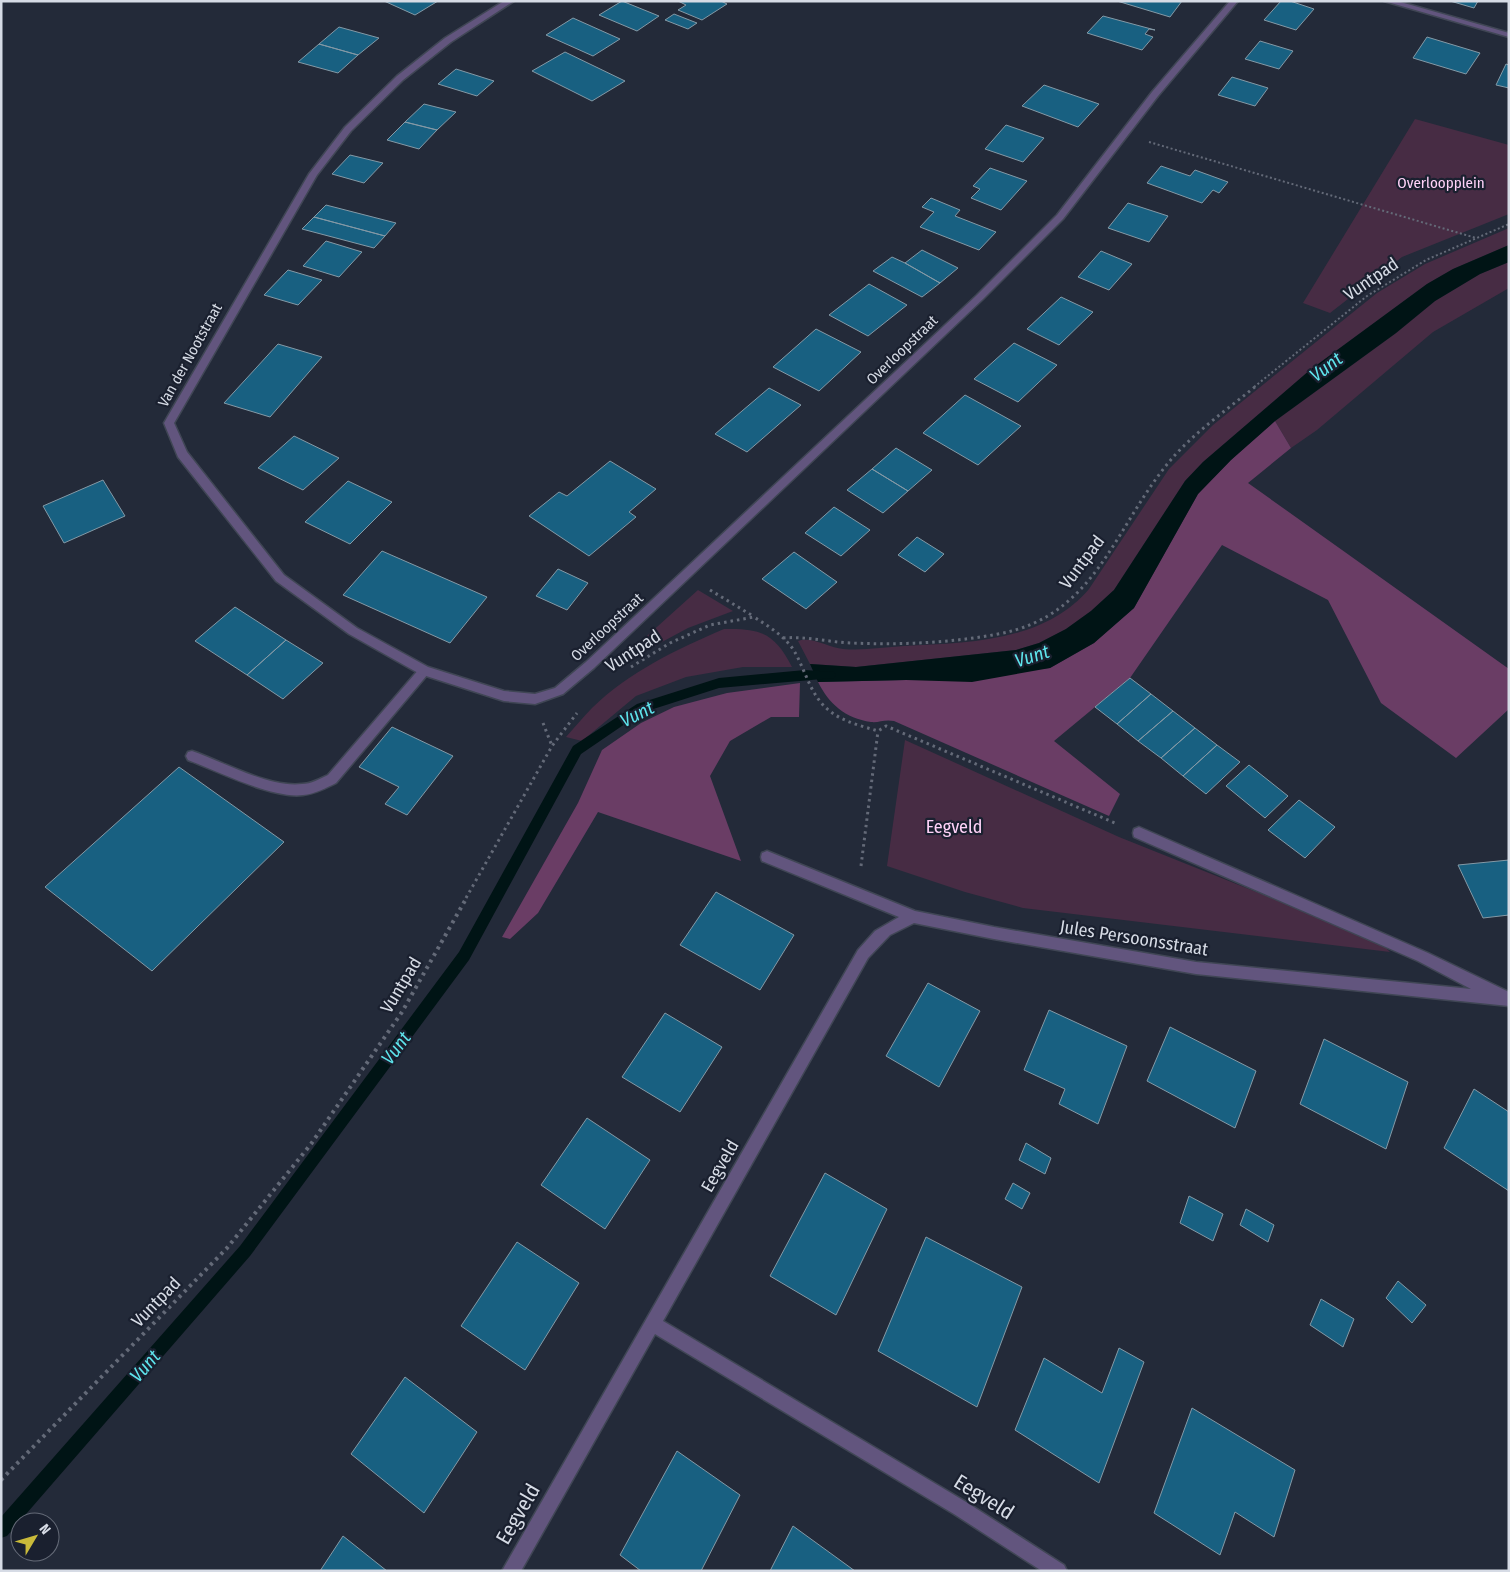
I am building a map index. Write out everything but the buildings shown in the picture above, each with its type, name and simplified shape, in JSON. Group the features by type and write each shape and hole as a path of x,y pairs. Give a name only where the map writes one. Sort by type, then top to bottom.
{"street":[{"name":"Van der Nootstraat","path":"510,1 448,40 400,78 348,129 313,174 169,423 182,454 280,578 353,631 424,671 504,696 535,699 559,691"},
{"name":"Overloopstraat","path":"559,691 590,664 980,296 1060,217 1156,94 1234,1"},
{"path":"1388,1 1509,35"},
{"path":"192,756 280,788 301,790 319,786 332,779 424,671"},
{"name":"Jules Persoonsstraat","path":"1139,833 1423,957 1508,1001"},
{"name":"Jules Persoonsstraat","path":"767,858 914,917 994,933 1196,968 1508,1001"},
{"name":"Eegveld","path":"511,1571 863,954 873,941 888,928 914,917"},
{"name":"Eegveld","path":"653,1324 960,1508 1058,1571"}],"path":[{"path":"1125,134 1367,208 1476,238"},
{"name":"Vuntpad","path":"782,638 796,636 836,642 872,644 979,636 1019,629 1053,614 1086,585 1158,476 1176,454 1205,426 1367,296 1426,260 1509,224"},
{"path":"685,574 754,617 782,638 793,649 816,696 826,709 842,719 878,730 886,726 1139,833"},
{"name":"Vuntpad","path":"627,669 710,624 754,617"},
{"name":"Vuntpad","path":"1,1480 227,1248 310,1144 402,1012 552,746 581,708"},
{"path":"858,895 878,730"}],"green space":[{"name":"Overloopplein","path":"1415,119 1509,145 1509,214 1402,257 1330,313 1303,303"},
{"path":"1509,228 1509,245 1453,269 1427,284 1310,370 1203,462 1185,481 1114,590 1091,611 1066,629 1039,643 1016,650 856,667 810,664 798,641 815,641 838,648 866,649 979,641 1028,630 1050,620 1071,607 1089,589 1169,469 1213,425 1377,293 1425,264"},
{"path":"1509,262 1509,288 1433,332 1317,430 1291,448 1275,421 1396,333 1435,301 1480,274"},
{"path":"698,590 733,611 688,628 608,671"},
{"path":"724,629 747,630 765,635 779,647 792,667 743,667 686,677 636,696 582,741 566,737 606,695 638,672 671,653"},
{"name":"Eegveld","path":"905,740 1119,837 1379,941 1390,952 1023,908 965,892 887,866"}],"shaded area":[{"path":"1275,421 1291,448 1248,483 1509,669 1509,709 1456,758 1381,703 1328,600 1222,545 1130,678 1054,741 1120,794 1109,816 894,721 871,722 853,717 839,709 822,690 818,682 906,680 1050,668 1094,643 1134,608 1198,494 1231,460"},
{"path":"800,683 799,717 771,717 730,741 710,776 741,861 598,812 538,913 510,939 502,937 578,803 602,750 641,723 674,707 727,693"}],"water":[{"path":"1509,245 1509,262 1480,274 1435,301 1396,333 1275,421 1231,460 1198,494 1134,608 1094,643 1050,668 972,682 906,680 818,682 810,664 856,667 1016,650 1039,643 1066,629 1091,611 1114,590 1185,481 1203,462 1310,370 1427,284 1453,269"}],"waterway":[{"name":"Vunt","path":"1,1530 245,1251 464,956 577,750 637,709 719,683 805,675 830,675"}]}
